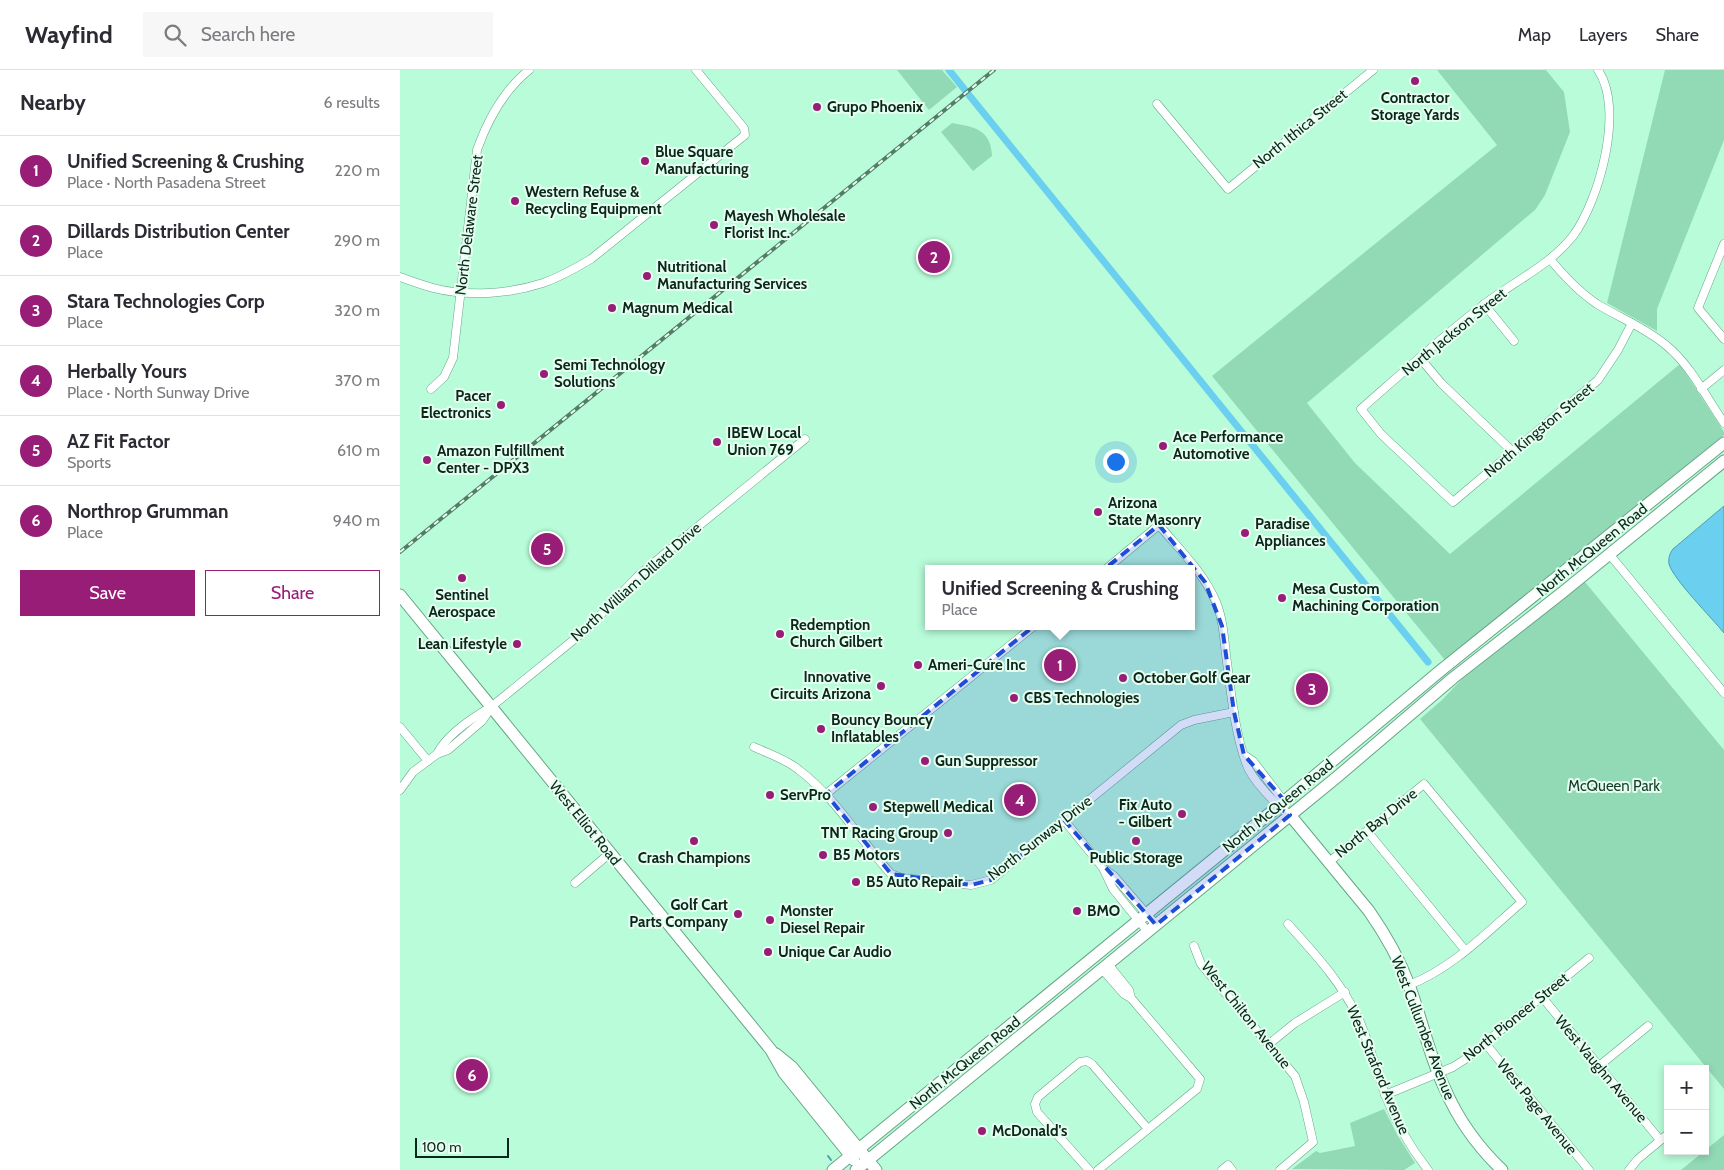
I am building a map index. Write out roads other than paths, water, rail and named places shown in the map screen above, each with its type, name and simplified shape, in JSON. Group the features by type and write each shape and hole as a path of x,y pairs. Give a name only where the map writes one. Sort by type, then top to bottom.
{"main road":[{"name":"North McQueen Road","path":"833,1170 1282,804 1440,671 1724,443"},
{"name":"North McQueen Road","path":"861,1167 1449,682 1610,555 1724,461"},
{"path":"1554,581 1563,592"},
{"name":"West Elliot Road","path":"400,595 771,1050 792,1066 854,1152 861,1167 876,1170"},
{"path":"1440,671 1449,682"},
{"name":"West Cullumber Avenue","path":"1290,815 1379,925 1397,958 1408,984 1445,1091 1474,1139 1502,1170"},
{"path":"1001,1033 1010,1044"}],"street":[{"name":"North Delaware Street","path":"431,389 444,377 453,358 477,150 486,123 504,97 529,70"},
{"path":"400,277 433,288 460,292 489,293 516,290 543,282 592,259 745,135 744,128 696,70"},
{"name":"North Ithica Street","path":"1157,104 1228,189 1373,70"},
{"name":"North Jackson Street","path":"1453,502 1381,434 1361,409 1484,304 1550,260 1572,237 1584,219 1594,197 1609,134 1609,112 1601,71"},
{"path":"1724,244 1698,308 1724,339"},
{"path":"1550,260 1568,280 1595,303 1650,334 1668,347 1688,369 1724,423"},
{"path":"1484,304 1514,341"},
{"name":"North Kingston Street","path":"1453,502 1598,380 1618,350 1632,324"},
{"path":"1420,358 1440,383 1514,452"},
{"path":"1701,389 1724,370"},
{"name":"North William Dillard Drive","path":"400,790 413,772 436,754 448,750 482,721 491,707 587,629 638,576 805,439"},
{"path":"1111,565 1159,525 1191,565"},
{"path":"1610,555 1724,693"},
{"path":"1195,570 1205,582 1216,603 1222,626 1234,712 1244,755 1253,761 1290,815"},
{"path":"826,794 1029,630"},
{"name":"North Sunway Drive","path":"754,747 798,769 826,794 891,874 902,878 971,885 991,880 1182,725 1194,720 1234,712"},
{"path":"400,727 428,761"},
{"name":"North Bay Drive","path":"1329,862 1424,784 1522,902 1465,950"},
{"path":"1064,820 1103,868 1114,876 1152,928"},
{"path":"1367,831 1465,950 1442,969 1408,984"},
{"path":"575,883 610,853"},
{"name":"West Straford Avenue","path":"1288,924 1325,965 1344,992 1360,1022 1385,1095 1396,1120 1428,1170"},
{"name":"West Chilton Avenue","path":"1194,946 1201,964 1295,1076 1304,1102 1313,1142 1280,1170"},
{"name":"North Pioneer Street","path":"1385,1095 1453,1067 1464,1060 1589,958"},
{"path":"1098,1170 1197,1089 1200,1079 1105,967"},
{"path":"1269,1044 1295,1023 1344,992"},
{"name":"West Vaughn Avenue","path":"1542,997 1660,1140"},
{"path":"1600,1066 1648,1026"},
{"name":"West Page Avenue","path":"1485,1043 1589,1170"},
{"path":"1089,1170 1037,1112 1035,1104 1038,1098 1080,1062 1087,1061 1092,1064 1148,1129"},
{"path":"1629,1170 1638,1159 1664,1137"}],"water":[{"path":"1724,506 1724,633 1678,579 1672,571 1669,562 1673,549"}],"waterway":[{"path":"949,70 965,90"},
{"path":"969,95 1428,662"},
{"path":"828,1156 831,1160"}],"railway":[{"path":"400,552 994,70"}],"place":[{"name":"Contractor Storage Yards","path":"1415,81"},
{"name":"Grupo Phoenix","path":"817,107"},
{"name":"Blue Square Manufacturing","path":"645,161"},
{"name":"Western Refuse & Recycling Equipment","path":"515,201"},
{"name":"Mayesh Wholesale Florist Inc.","path":"714,225"},
{"name":"Dillards Distribution Center","path":"934,257"},
{"name":"Nutritional Manufacturing Services","path":"647,276"},
{"name":"Magnum Medical","path":"612,308"},
{"name":"Semi Technology Solutions","path":"544,374"},
{"name":"Pacer Electronics","path":"501,405"},
{"name":"IBEW Local Union 769","path":"717,442"},
{"name":"Ace Performance Automotive","path":"1163,446"},
{"name":"Amazon Fulfillment Center - DPX3","path":"427,460"},
{"name":"Arizona State Masonry","path":"1098,512"},
{"name":"Paradise Appliances","path":"1245,533"},
{"name":"AZ Fit Factor","path":"547,549"},
{"name":"Sentinel Aerospace","path":"462,578"},
{"name":"Mesa Custom Machining Corporation","path":"1282,598"},
{"name":"Redemption Church Gilbert","path":"780,634"},
{"name":"Lean Lifestyle","path":"517,644"},
{"name":"Ameri-Cure Inc","path":"918,665"},
{"name":"Unified Screening & Crushing","path":"1060,665"},
{"name":"October Golf Gear","path":"1123,678"},
{"name":"Innovative Circuits Arizona","path":"881,686"},
{"name":"Stara Technologies Corp","path":"1312,689"},
{"name":"CBS Technologies","path":"1014,698"},
{"name":"Bouncy Bouncy Inflatables","path":"821,729"},
{"name":"Gun Suppressor","path":"925,761"},
{"name":"ServPro","path":"770,795"},
{"name":"Herbally Yours","path":"1020,800"},
{"name":"Stepwell Medical","path":"873,807"},
{"name":"Fix Auto - Gilbert","path":"1182,814"},
{"name":"TNT Racing Group","path":"948,833"},
{"name":"Crash Champions","path":"694,841"},
{"name":"Public Storage","path":"1136,841"},
{"name":"B5 Motors","path":"823,855"},
{"name":"B5 Auto Repair","path":"856,882"},
{"name":"BMO","path":"1077,911"},
{"name":"Golf Cart Parts Company","path":"738,914"},
{"name":"Monster Diesel Repair","path":"770,920"},
{"name":"Unique Car Audio","path":"768,952"},
{"name":"Northrop Grumman","path":"472,1075"},
{"name":"McDonald's","path":"982,1131"}],"park label":[{"name":"McQueen Park","path":"1614,786"}]}
